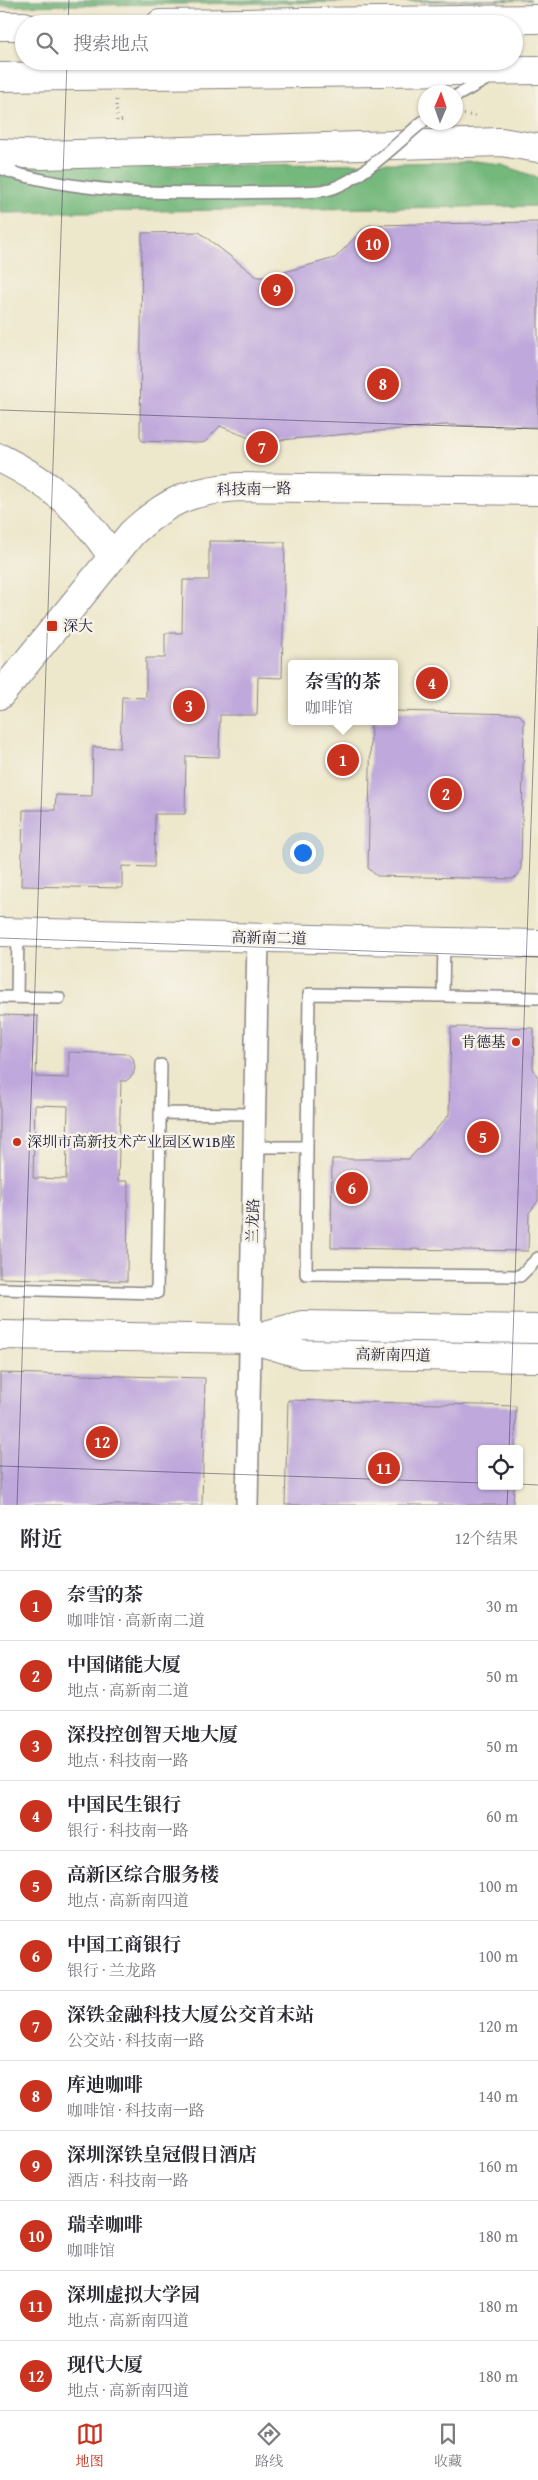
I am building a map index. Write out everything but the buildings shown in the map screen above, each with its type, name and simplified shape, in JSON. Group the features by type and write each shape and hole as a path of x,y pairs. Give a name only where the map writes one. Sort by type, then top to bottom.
{"street":[{"path":"523,19 538,19"},
{"path":"0,26 15,26"},
{"path":"0,72 15,68"},
{"path":"0,77 538,70"},
{"path":"7,163 43,155 501,142 538,148"},
{"path":"0,458 27,471 69,502 92,528 112,556"},
{"name":"科技南一路","path":"0,695 132,533 153,514 178,498 209,489 238,487 538,491"},
{"name":"高新南二道","path":"9,932 538,944"},
{"name":"兰龙路","path":"247,1505 258,938"},
{"name":"高新南四道","path":"0,1335 251,1338 302,1325 538,1329"},
{"name":"高新南四道","path":"251,1338 302,1354 538,1358"}],"lane":[{"path":"463,92 507,70"},
{"path":"0,168 7,163 80,188 120,192 302,192 326,190 343,184 360,173 418,126"},
{"path":"9,932 18,997"},
{"path":"443,996 444,941"},
{"path":"538,998 309,994 306,1274 520,1276 538,1258"},
{"path":"0,997 59,998"},
{"path":"0,1288 157,1293 161,1065"},
{"path":"161,1113 255,1114"},
{"path":"254,1147 307,1146"}],"path":[{"path":"116,97 117,121 125,120"}],"green space":[{"path":"0,0 531,0 0,6"},
{"path":"0,160 84,167 476,162 503,165 538,178 538,206 0,213"}],"place":[{"name":"瑞幸咖啡","path":"373,244"},
{"name":"深圳深铁皇冠假日酒店","path":"277,290"},
{"name":"库迪咖啡","path":"383,384"},
{"name":"深铁金融科技大厦公交首末站","path":"262,447"},
{"name":"深大","path":"52,626"},
{"name":"中国民生银行","path":"432,683"},
{"name":"深投控创智天地大厦","path":"189,706"},
{"name":"奈雪的茶","path":"343,760"},
{"name":"中国储能大厦","path":"446,794"},
{"name":"肯德基","path":"516,1042"},
{"name":"高新区综合服务楼","path":"483,1137"},
{"name":"深圳市高新技术产业园区W1B座","path":"17,1142"},
{"name":"中国工商银行","path":"352,1188"},
{"name":"现代大厦","path":"102,1442"},
{"name":"深圳虚拟大学园","path":"384,1468"}]}
